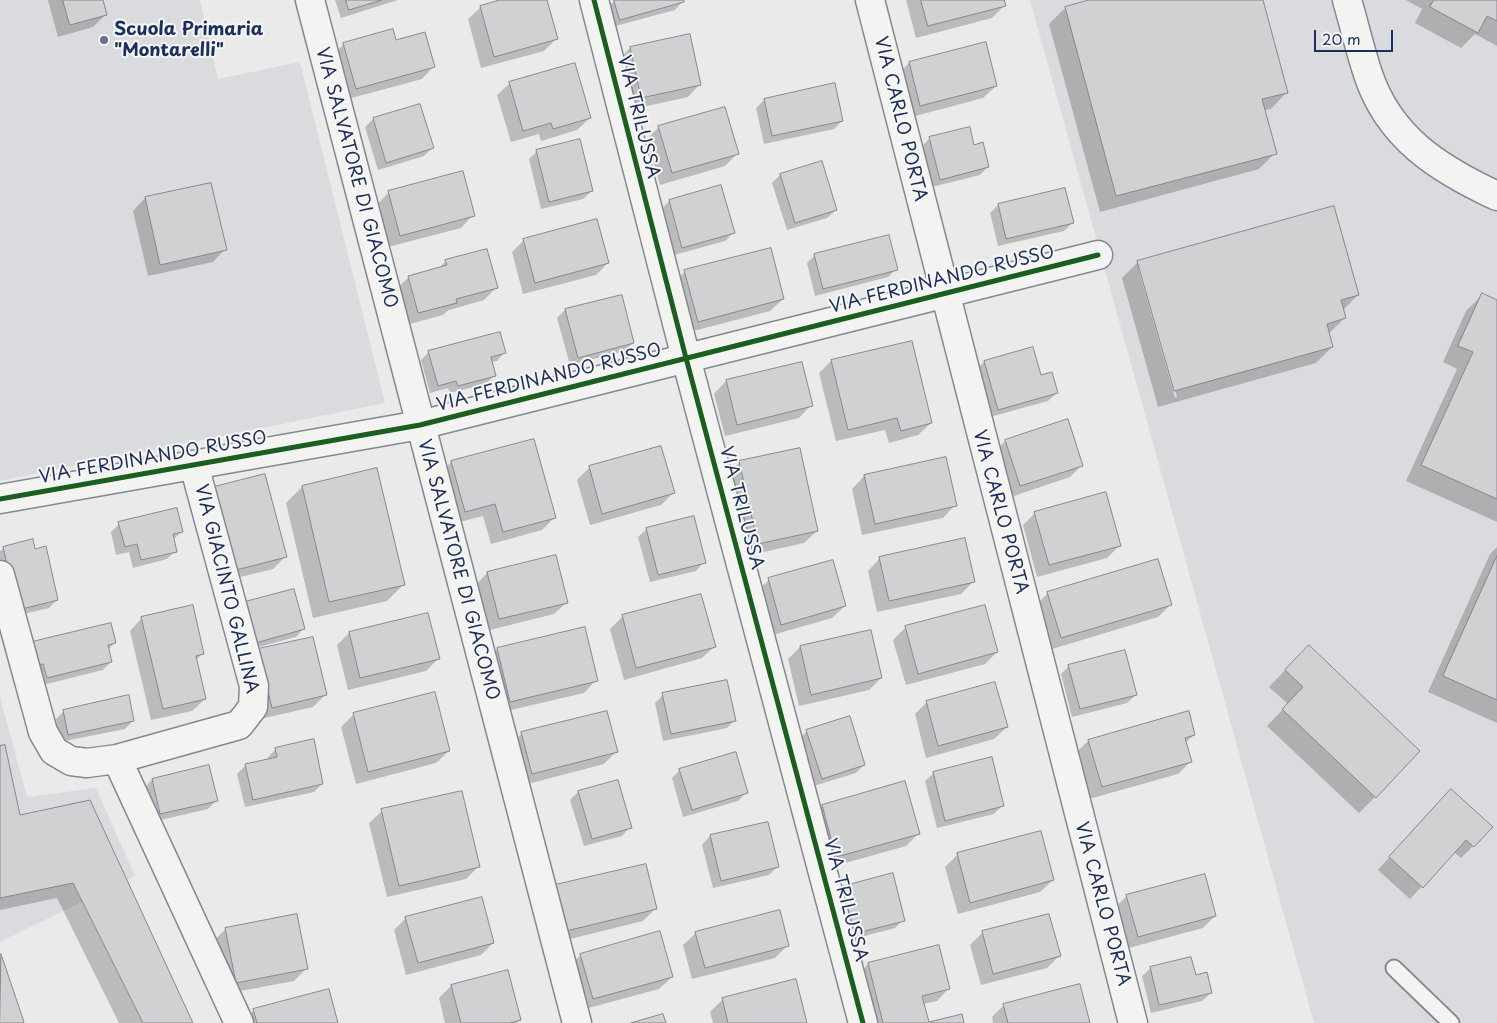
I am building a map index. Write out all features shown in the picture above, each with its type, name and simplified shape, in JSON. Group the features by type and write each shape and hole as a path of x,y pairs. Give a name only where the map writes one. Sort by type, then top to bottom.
{"street":[{"name":"VIA SALVATORE DI GIACOMO","path":"310,0 577,1023"},
{"name":"VIA TRILUSSA","path":"594,0 686,358 863,1023"},
{"name":"VIA CARLO PORTA","path":"870,0 1133,1023"},
{"path":"1347,0 1370,80 1382,106 1398,129 1438,166 1497,196"},
{"name":"VIA FERDINANDO RUSSO","path":"0,499 420,424 1098,255"},
{"name":"VIA GIACINTO GALLINA","path":"117,759 239,725 250,713 255,698 254,686 194,465"},
{"path":"0,575 43,732 54,751 63,758 87,763 117,759 239,1023"}],"lane":[{"path":"1394,968 1451,1023"}],"shaded area":[{"path":"0,0 200,0 218,79 300,62 385,403 0,481"},
{"path":"1030,0 1497,0 1497,1023 1314,1023"},
{"path":"0,697 27,797 96,788 135,876 0,942"}],"building":[{"path":"63,0 103,0 107,15 70,25"},
{"path":"346,0 382,0 349,10"},
{"path":"500,0 547,0 558,39 494,57 480,6"},
{"path":"614,0 684,0 684,2 620,20"},
{"path":"921,0 1004,0 1006,6 928,26"},
{"path":"1089,0 1263,0 1288,93 1262,99 1277,154 1116,196 1065,7"},
{"path":"1434,0 1497,0 1497,21 1487,16 1478,33 1430,7"},
{"path":"393,29 396,40 425,32 435,67 356,89 343,43"},
{"path":"690,34 701,85 641,98 630,47"},
{"path":"986,42 997,86 920,106 909,62"},
{"path":"575,63 591,118 553,129 551,123 523,131 509,82"},
{"path":"835,83 843,121 772,136 764,99"},
{"path":"420,104 434,148 386,163 373,118"},
{"path":"725,107 739,154 672,173 658,126"},
{"path":"970,127 974,145 983,142 989,167 940,180 929,137"},
{"path":"580,139 593,191 549,202 536,150"},
{"path":"822,161 837,210 795,223 780,174"},
{"path":"463,171 475,216 400,236 388,191"},
{"path":"211,183 227,250 160,265 145,197"},
{"path":"721,185 735,233 682,248 669,200"},
{"path":"1065,188 1074,223 1006,239 998,204"},
{"path":"1334,206 1359,295 1341,300 1346,318 1327,324 1333,347 1174,391 1137,261"},
{"path":"597,219 609,263 535,283 523,239"},
{"path":"889,235 898,270 823,289 814,254"},
{"path":"771,248 784,299 698,322 684,270"},
{"path":"487,249 498,288 456,299 457,303 418,313 408,276 447,265 445,260"},
{"path":"1482,293 1497,300 1497,499 1421,465 1473,352 1458,346"},
{"path":"622,295 634,343 578,358 565,309"},
{"path":"500,332 506,353 491,357 496,376 458,386 456,381 438,386 428,351"},
{"path":"912,341 932,423 901,431 897,418 848,430 831,360"},
{"path":"1033,347 1041,375 1052,372 1058,393 998,410 984,361"},
{"path":"802,362 813,406 737,425 726,380"},
{"path":"1068,419 1083,466 1020,486 1005,440"},
{"path":"534,439 556,518 503,532 495,504 465,512 451,461"},
{"path":"661,446 675,493 602,514 589,466"},
{"path":"800,448 818,531 758,544 739,461"},
{"path":"946,457 957,506 875,524 864,475"},
{"path":"377,468 405,585 329,602 302,486"},
{"path":"265,474 287,557 236,570 214,487"},
{"path":"1106,492 1121,546 1049,565 1034,512"},
{"path":"177,508 183,532 173,534 177,552 141,560 137,544 125,547 118,522"},
{"path":"694,516 706,563 658,575 646,528"},
{"path":"965,538 975,582 889,601 879,557"},
{"path":"33,539 35,549 46,546 58,600 18,610 3,547"},
{"path":"556,555 568,603 499,619 487,572"},
{"path":"1497,556 1497,700 1443,676"},
{"path":"1158,559 1172,605 1061,638 1047,592"},
{"path":"833,560 846,606 781,625 768,578"},
{"path":"294,589 305,629 252,644 241,603"},
{"path":"701,594 716,647 636,668 622,615"},
{"path":"193,605 204,654 196,656 206,699 163,709 141,617"},
{"path":"985,605 998,652 918,674 905,626"},
{"path":"428,613 440,659 360,678 349,632"},
{"path":"111,623 116,643 108,645 112,662 47,678 43,664 38,665 32,642"},
{"path":"585,627 598,681 510,702 497,648"},
{"path":"871,630 882,678 811,695 800,646"},
{"path":"313,637 327,695 272,708 258,649"},
{"path":"1309,645 1420,751 1376,798 1282,709 1303,687 1285,670"},
{"path":"1125,650 1137,695 1080,709 1068,665"},
{"path":"727,680 736,721 671,734 662,693"},
{"path":"995,682 1008,727 938,746 926,701"},
{"path":"435,692 450,751 368,772 353,713"},
{"path":"129,695 134,721 68,735 63,710"},
{"path":"607,711 618,752 532,774 521,732"},
{"path":"1189,711 1195,735 1185,738 1192,762 1102,787 1088,740"},
{"path":"850,716 865,765 822,779 806,730"},
{"path":"314,739 323,784 253,800 245,764 277,757 275,748"},
{"path":"5,745 20,815 90,800 193,1023 143,1023 73,883 0,898 0,746"},
{"path":"736,752 748,793 692,810 679,769"},
{"path":"992,757 1004,806 945,821 933,772"},
{"path":"209,765 218,801 160,814 152,779"},
{"path":"618,780 632,828 592,839 578,791"},
{"path":"905,781 920,834 836,857 822,805"},
{"path":"1451,789 1493,827 1474,847 1466,840 1423,888 1389,857"},
{"path":"462,791 480,867 399,886 381,809"},
{"path":"768,822 779,867 721,881 710,835"},
{"path":"1041,831 1054,880 970,903 957,853"},
{"path":"646,864 657,909 566,931 555,885"},
{"path":"893,873 905,921 853,934 841,887"},
{"path":"1205,874 1216,916 1138,937 1126,895"},
{"path":"482,897 494,943 418,963 405,917"},
{"path":"780,910 789,946 705,968 695,932"},
{"path":"297,914 308,969 236,983 225,928"},
{"path":"1049,914 1061,956 993,974 982,931"},
{"path":"660,931 673,977 593,999 580,954"},
{"path":"939,945 950,989 922,996 929,1022 962,1014 964,1023 883,1023 868,963"},
{"path":"1,954 24,1022 22,1023 0,1023"},
{"path":"1191,957 1196,975 1207,972 1212,993 1159,1005 1150,967"},
{"path":"508,970 521,1020 510,1023 461,1023 451,985"},
{"path":"796,979 807,1023 728,1023 722,998"},
{"path":"1080,984 1090,1023 1008,1023 1003,1004"},
{"path":"329,989 338,1023 257,1023 253,1009"},
{"path":"663,1014 666,1023 631,1023"}],"cycle path":[{"path":"594,0 686,358 863,1023"},
{"path":"0,499 420,425 1098,255"}],"place":[{"name":"Scuola Primaria \"Montarelli\"","path":"104,40"}]}
